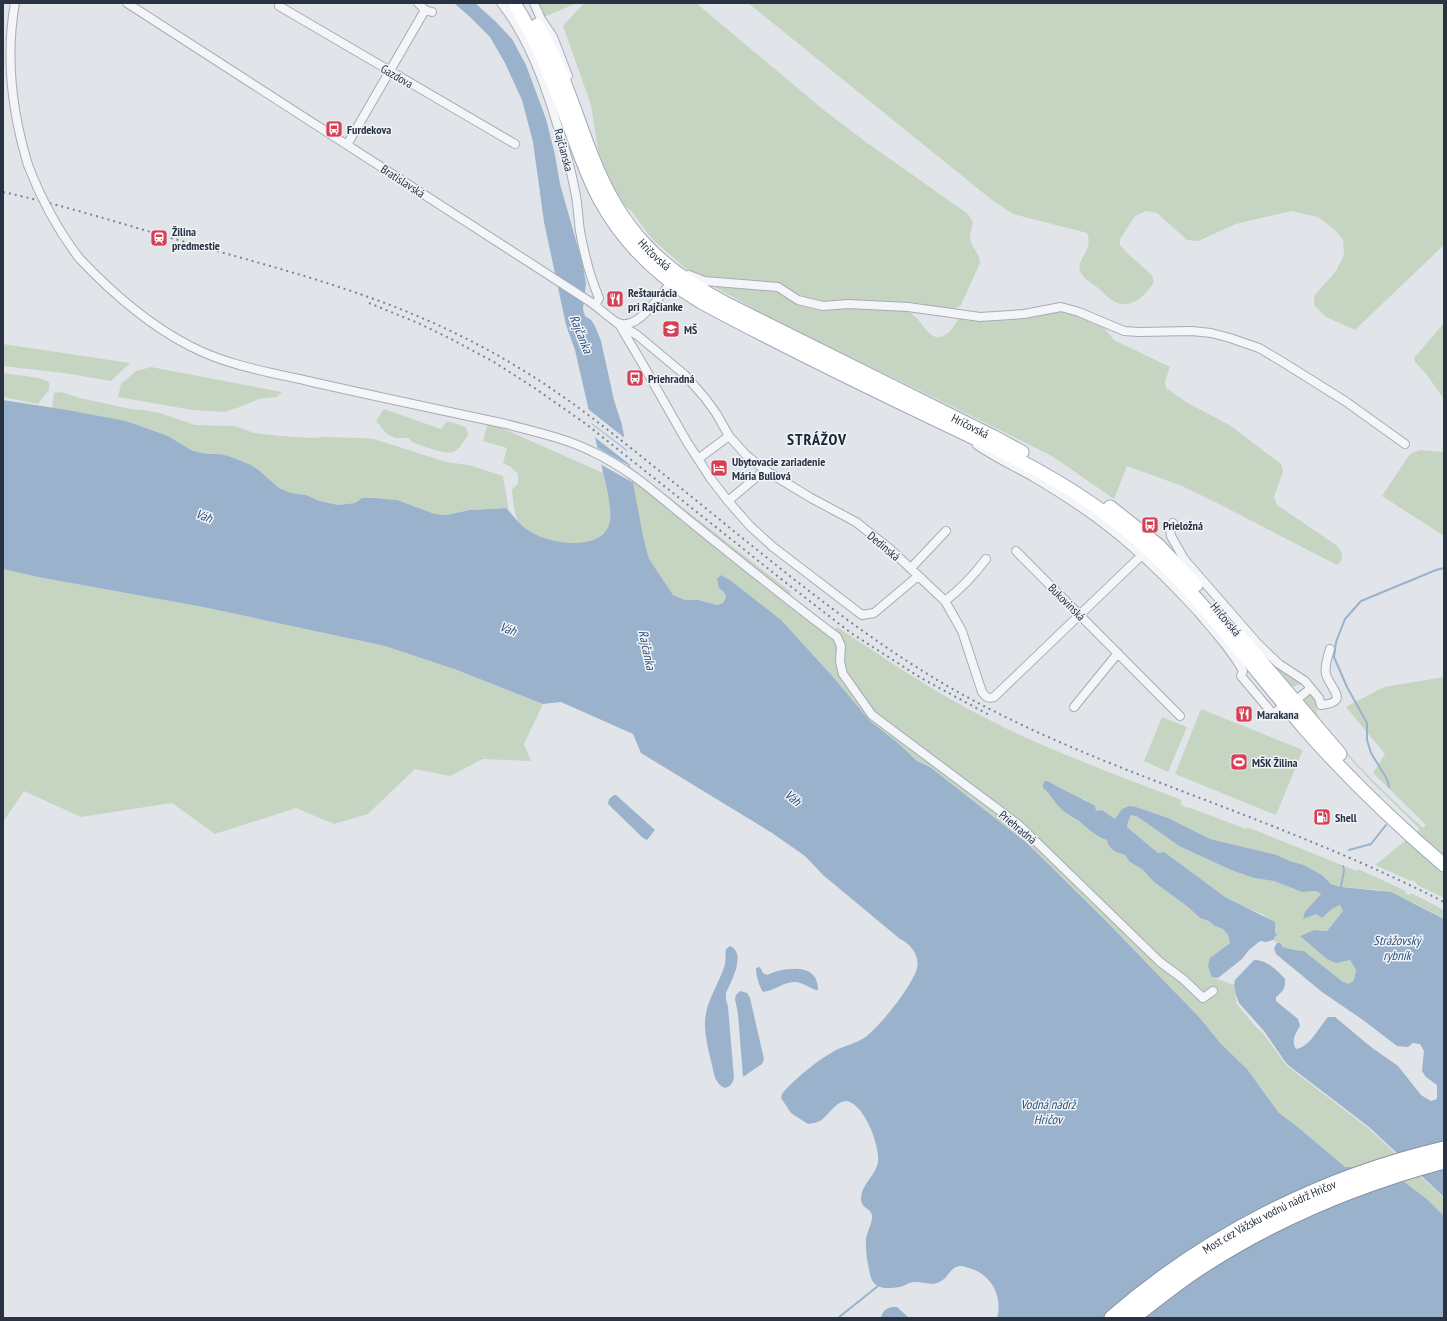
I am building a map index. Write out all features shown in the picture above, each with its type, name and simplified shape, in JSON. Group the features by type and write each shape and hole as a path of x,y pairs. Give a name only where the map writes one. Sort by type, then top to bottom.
{"highway":[{"name":"Most cez Vážsku vodnú nádrž Hričov","path":"1112,1318 1182,1265 1232,1234 1280,1208 1343,1180 1376,1168 1444,1149"},
{"name":"Most cez Vážsku vodnú nádrž Hričov","path":"1132,1318 1190,1274 1251,1236 1285,1219 1347,1192 1403,1172 1444,1161"}],"main road":[{"name":"Hričovská","path":"514,3 540,49 584,163 600,199 615,225 631,245 654,268 671,283 723,314 1024,462 1075,492 1121,526 1178,578 1206,609 1247,668 1290,703 1372,789 1444,855"},
{"name":"Hričovská","path":"524,3 554,58 593,159 608,192 632,229 659,259 678,275 704,292 994,436 1053,470 1104,502 1137,527 1173,559 1207,597 1290,703 1312,736 1366,794 1444,866"}],"street":[{"name":"Priehradná","path":"15,3 11,51 11,87 17,127 28,165 54,223 79,258 102,282 146,320 191,347 253,369 546,434 574,443 594,452 633,475 786,599 837,637 842,648 840,662 843,674 872,715 1019,825 1160,962 1183,979 1203,998 1213,990"},
{"name":"Bratislavská","path":"127,3 592,303 617,323"},
{"path":"347,145 428,11 418,3"},
{"name":"Rajčianska","path":"501,3 513,18 522,34 550,99 564,145 575,191 580,232 592,282 599,298 592,303"},
{"name":"Hričovská","path":"534,3 541,19 553,37 597,152 616,194 630,217 651,242 682,270 697,279 711,282 755,284 778,287 798,300 824,306 848,304 908,307 980,317 1024,314 1060,307 1079,312 1124,331 1192,331 1211,333 1259,348 1345,401 1405,444"},
{"name":"Gazdova","path":"279,6 515,144"},
{"path":"617,323 630,324 639,319 671,283"},
{"path":"617,323 642,363 687,442 711,479 728,502 750,526 773,547 860,615 874,613 918,576"},
{"name":"Dedinská","path":"617,323 637,334 685,375 716,413 729,436 746,455 765,470 811,498 856,522 911,568 945,601 956,618 966,641 982,692 986,696 990,698 994,697 1080,615"},
{"name":"Hričovská","path":"955,429 989,454 1035,478 1081,507 1122,538 1162,573 1211,627 1237,660 1247,668 1241,676 1273,714 1290,703"},
{"path":"698,459 729,436"},
{"path":"728,502 765,470"},
{"path":"1173,523 1170,529 1171,536 1184,559 1214,596 1258,644 1279,664 1305,681 1319,698 1321,705 1331,704 1337,698 1336,692 1326,675 1330,649"},
{"path":"911,568 946,531"},
{"name":"Bukovinská","path":"1016,551 1180,716"},
{"path":"1080,615 1142,555"},
{"path":"945,601 977,571 986,559"},
{"path":"1074,707 1118,653"},
{"path":"1290,703 1311,688"}],"green space":[{"path":"537,3 577,3 544,17"},
{"path":"584,3 696,3 825,111 968,214 973,222 970,239 979,257 980,263 961,305 956,308 949,308 908,303 904,305 927,331 937,337 942,337 950,331 960,317 1059,310 1104,328 1114,340 1170,367 1165,381 1166,388 1186,402 1231,426 1281,464 1283,471 1274,497 1277,505 1336,545 1342,555 1340,562 1337,565 1182,486 1127,466 1114,499 1052,456 767,316 693,275 652,239 632,212 604,188 591,105 563,26"},
{"path":"748,3 1444,3 1444,245 1355,330 1326,317 1314,305 1314,296 1336,271 1344,255 1343,240 1335,230 1318,217 1291,211 1236,224 1198,241 1187,240 1157,213 1146,211 1135,216 1120,239 1120,245 1152,275 1154,282 1143,296 1133,302 1128,304 1117,303 1085,279 1081,274 1079,267 1087,250 1089,239 1087,233 1013,214 992,200"},
{"path":"1444,323 1444,399 1427,375 1415,362 1414,358"},
{"path":"3,344 130,363 111,381 64,373 3,366"},
{"path":"151,367 282,392 277,397 259,399 225,412 192,410 118,397 121,384 136,371"},
{"path":"3,373 39,378 49,382 49,390 38,404 3,397"},
{"path":"61,392 80,398 131,409 160,413 195,425 235,426 254,433 281,436 374,439 446,462 469,465 503,476 509,511 506,508 470,510 446,515 435,514 397,500 362,498 355,503 338,505 320,501 306,495 291,493 279,488 261,472 220,454 208,454 193,451 168,436 126,421 52,408 54,393"},
{"path":"384,409 441,429 447,421 466,427 468,435 458,449 449,453 438,451 412,442 409,438 395,438 387,434 376,421"},
{"path":"488,422 603,473 611,515 608,527 603,534 592,541 574,544 563,543 541,537 523,527 517,518 512,490 518,483 518,474 511,467 503,463 507,448 483,441"},
{"path":"1420,450 1444,452 1444,536 1382,496 1410,454"},
{"path":"628,465 791,592 790,595 835,630 837,627 920,681 972,711 1049,748 1182,800 1180,804 1187,808 1188,807 1246,829 1247,827 1357,871 1358,869 1406,891 1405,893 1410,895 1411,893 1444,910 1444,919 1418,905 1380,890 1341,887 1331,884 1322,875 1304,865 1277,855 1210,839 1168,818 1136,807 1115,819 1102,810 1096,811 1086,800 1070,794 1049,781 1043,788 1049,792 1060,808 1068,815 1107,840 1120,854 1125,855 1130,862 1142,869 1154,882 1188,907 1200,918 1223,929 1228,935 1230,943 1218,952 1212,977 1234,985 1237,1004 1254,1025 1263,1033 1287,1066 1368,1128 1444,1198 1444,1216 1428,1200 1402,1180 1367,1168 1345,1167 1279,1113 1247,1069 1221,1044 1199,1017 1108,923 1027,843 930,767 917,761 898,743 870,721 834,678 780,620 730,580 721,575 726,597 723,603 717,605 699,600 685,600 673,595 649,559 642,534"},
{"path":"3,569 38,577 203,607 385,646 457,670 543,704 524,744 531,761 483,759 450,776 415,769 368,814 334,824 296,808 215,834 172,803 81,817 24,791 3,822"},
{"path":"1205,588 1228,612 1304,683 1289,688"},
{"path":"1444,677 1444,898 1417,885 1416,882 1412,880 1411,881 1375,865 1420,829 1368,778 1335,742 1303,702 1303,700 1309,695 1314,698 1319,717 1334,737 1370,778 1423,828 1426,825 1373,773 1385,754 1346,707 1384,687"},
{"name":"MŠK Žilina","path":"1201,709 1303,750 1276,815 1175,774"},
{"path":"1162,717 1187,727 1168,772 1144,761"},
{"path":"1131,815 1138,817 1179,846 1231,870 1254,878 1274,881 1302,892 1316,891 1321,894 1318,898 1316,914 1322,918 1332,909 1340,905 1343,911 1327,931 1314,930 1300,936 1350,960 1356,970 1354,980 1349,985 1343,982 1304,951 1297,951 1283,947 1280,943 1277,943 1273,940 1277,934 1264,915 1225,897 1203,881 1158,853 1127,827"}],"water":[{"name":"Vodná nádrž Hričov","path":"454,3 475,3 512,39 526,65 546,119 555,155 560,184 583,265 586,284 583,309 585,316 591,320 595,326 601,341 614,400 622,425 643,536 649,559 673,595 685,600 699,600 717,605 723,603 726,597 724,592 719,588 717,579 721,575 730,580 781,620 834,678 870,721 898,743 917,761 930,767 1027,843 1108,923 1199,1017 1221,1044 1247,1069 1279,1113 1345,1167 1367,1168 1402,1180 1428,1200 1444,1216 1444,1318 997,1318 997,1295 990,1282 979,1272 960,1266 954,1268 944,1279 935,1284 914,1282 896,1288 879,1287 871,1278 866,1253 866,1239 872,1221 872,1215 861,1202 863,1189 877,1166 878,1159 875,1139 865,1118 853,1103 846,1101 835,1106 820,1121 808,1124 791,1113 781,1098 786,1089 816,1063 836,1050 864,1038 870,1033 895,1006 909,985 918,964 914,951 908,944 823,875 805,856 772,833 641,753 633,734 561,702 543,704 457,670 385,646 203,607 38,577 3,569 3,400 126,421 168,436 193,451 208,454 220,454 251,465 279,488 291,493 306,495 320,501 338,505 355,503 362,498 397,500 435,514 446,515 470,510 506,508 525,528 544,538 569,543 581,543 602,535 608,527 610,519 608,494 575,350 566,325 544,222 533,142 522,100 505,63 490,37"},
{"name":"Strážovský rybník","path":"1045,781 1048,781 1095,806 1096,811 1102,810 1115,819 1122,809 1129,806 1136,807 1168,818 1210,839 1277,855 1304,865 1322,875 1331,884 1341,887 1391,892 1444,919 1444,1197 1369,1127 1288,1065 1264,1031 1239,1003 1236,995 1234,985 1235,980 1254,960 1259,960 1267,964 1275,969 1285,979 1284,987 1276,997 1276,1001 1298,1019 1300,1026 1294,1040 1296,1049 1306,1045 1310,1041 1328,1017 1335,1017 1371,1047 1398,1066 1421,1095 1431,1101 1437,1099 1437,1085 1426,1077 1422,1071 1424,1051 1420,1044 1413,1043 1408,1047 1397,1046 1363,1020 1322,992 1276,954 1274,948 1277,943 1280,943 1283,947 1304,951 1343,982 1349,984 1354,980 1356,970 1350,960 1336,963 1327,959 1300,936 1314,930 1327,931 1343,911 1340,905 1332,909 1322,918 1316,914 1303,919 1305,912 1321,894 1316,891 1302,892 1274,881 1254,878 1231,870 1179,846 1138,817 1131,815 1127,827 1158,853 1164,852 1225,897 1275,922 1275,932 1277,934 1273,940 1266,942 1260,941 1249,950 1242,959 1218,978 1212,977 1208,966 1210,958 1230,943 1228,935 1223,929 1200,918 1188,907 1154,882 1142,869 1130,862 1125,855 1116,852 1111,848 1107,840 1096,835 1079,821 1063,811 1043,788"},
{"path":"616,795 655,830 647,840 643,838 608,804 609,799"},
{"path":"730,946 735,950 738,961 726,993 734,1078 733,1082 725,1088 719,1084 714,1075 706,1040 705,1017 709,1002 725,964 726,949"},
{"path":"760,967 763,973 767,975 782,970 791,969 807,971 813,975 817,981 818,990 798,982 790,982 763,992 758,981 756,971 756,968"},
{"path":"740,991 747,993 750,998 764,1059 762,1064 743,1077 738,1014 735,999 736,995"},
{"path":"892,1307 897,1307 909,1318 881,1318 885,1311"}],"pier":[{"path":"588,409 626,439 627,450 589,421"},
{"path":"589,422 628,452 629,464 592,435"},
{"path":"596,447 628,465 632,482 600,464"}],"waterway":[{"path":"1389,787 1387,779 1371,753 1367,740 1367,723 1347,687 1334,657 1336,642 1345,619 1361,601 1444,568"},
{"path":"1349,850 1371,844 1386,825"},
{"path":"1341,887 1344,870 1343,866"},
{"path":"838,1318 878,1286"}],"railway":[{"path":"3,192 74,210 327,283 417,316 462,336 505,359 575,405 833,609 906,661 944,684 998,713 1053,739 1109,763 1341,854 1444,902"},
{"path":"369,303 418,323 451,339 494,362 533,387 586,424 851,633 921,678 991,716"}],"place":[{"name":"Furdekova","path":"334,129"},
{"name":"Žilina predmestie","path":"159,238"},
{"name":"Reštaurácia pri Rajčianke","path":"615,299"},
{"name":"MŠ","path":"671,329"},
{"name":"Priehradná","path":"635,378"},
{"name":"Ubytovacie zariadenie Mária Bullová","path":"719,468"},
{"name":"Prieložná","path":"1150,525"},
{"name":"Marakana","path":"1244,714"},
{"name":"MŠK Žilina","path":"1239,762"},
{"name":"Shell","path":"1322,817"}],"district":[{"name":"STRÁŽOV","path":"817,439"}],"water label":[{"name":"Rajčanka","path":"581,334"},
{"name":"Váh","path":"204,516"},
{"name":"Váh","path":"508,629"},
{"name":"Rajčanka","path":"647,650"},
{"name":"Váh","path":"793,798"}]}
